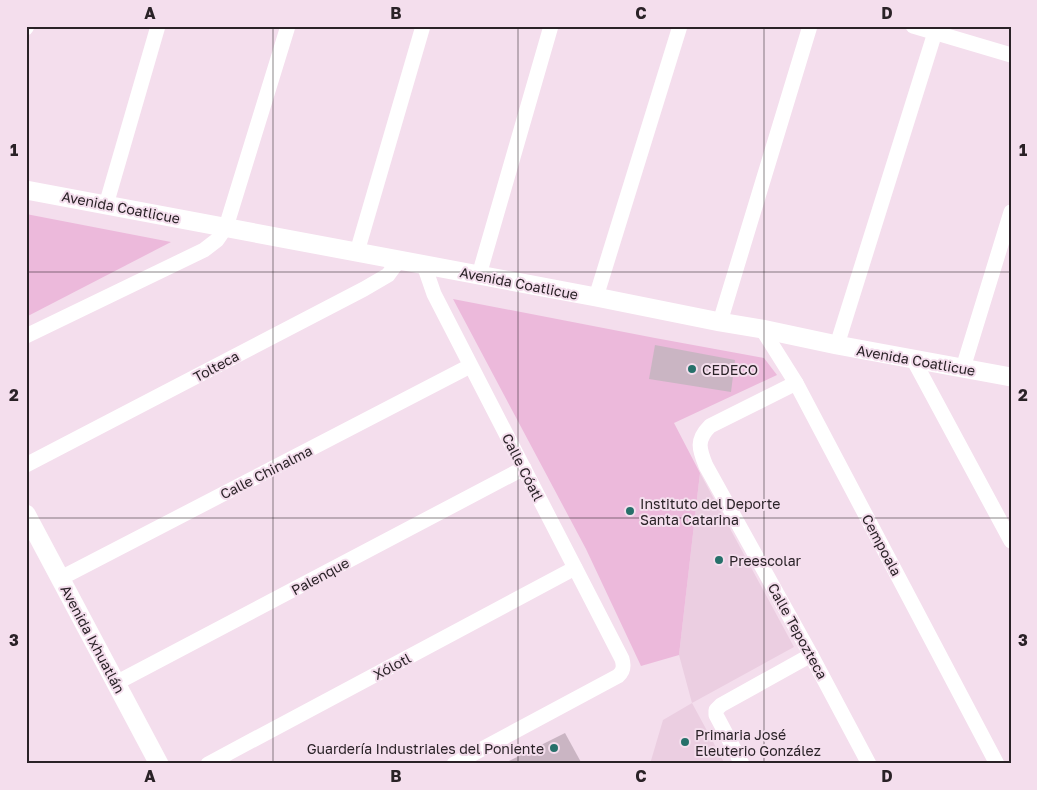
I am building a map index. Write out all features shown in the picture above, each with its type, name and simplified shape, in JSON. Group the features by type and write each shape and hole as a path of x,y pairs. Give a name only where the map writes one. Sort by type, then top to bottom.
{"street":[{"path":"106,205 158,26"},
{"path":"26,336 204,250 217,240 226,227 288,26"},
{"path":"357,252 423,26"},
{"path":"479,275 551,26"},
{"path":"596,297 680,26"},
{"path":"720,322 810,26"},
{"path":"913,26 936,29 1011,55"},
{"path":"837,345 936,29"},
{"name":"Avenida Coatlicue","path":"26,190 1011,377"},
{"path":"963,368 1011,212"},
{"name":"Tolteca","path":"26,465 364,289 388,275 399,260"},
{"name":"Calle Cóatl","path":"424,265 434,294 622,659 623,669 618,676 454,764"},
{"name":"Cempoala","path":"762,329 796,383 997,764"},
{"path":"914,358 1011,541"},
{"name":"Calle Chinalma","path":"61,578 470,366"},
{"name":"Calle Tepozteca","path":"796,383 710,426 701,436 700,449 706,466 812,655 869,764"},
{"name":"Palenque","path":"116,683 524,468"},
{"name":"Avenida Ixhuatlán","path":"26,514 159,764"},
{"name":"Xólotl","path":"208,764 575,568"},
{"path":"742,764 716,715 716,710 812,655"}],"shaded area":[{"path":"26,214 171,242 26,317"},
{"name":"Instituto del Deporte Santa Catarina","path":"453,299 764,358 777,375 674,423 700,473 679,655 641,666 586,549"},
{"name":"Preescolar","path":"700,473 794,647 692,703 679,655"},
{"name":"Primaria José Eleuterio González","path":"692,703 725,764 650,764 663,720"}],"building":[{"name":"CEDECO","path":"655,345 735,360 731,392 649,379"},
{"name":"Guardería Industriales del Poniente","path":"565,733 582,764 503,764"}],"place":[{"name":"CEDECO","path":"692,369"},
{"name":"Instituto del Deporte Santa Catarina","path":"630,511"},
{"name":"Preescolar","path":"719,560"},
{"name":"Primaria José Eleuterio González","path":"685,742"},
{"name":"Guardería Industriales del Poniente","path":"554,748"}]}
